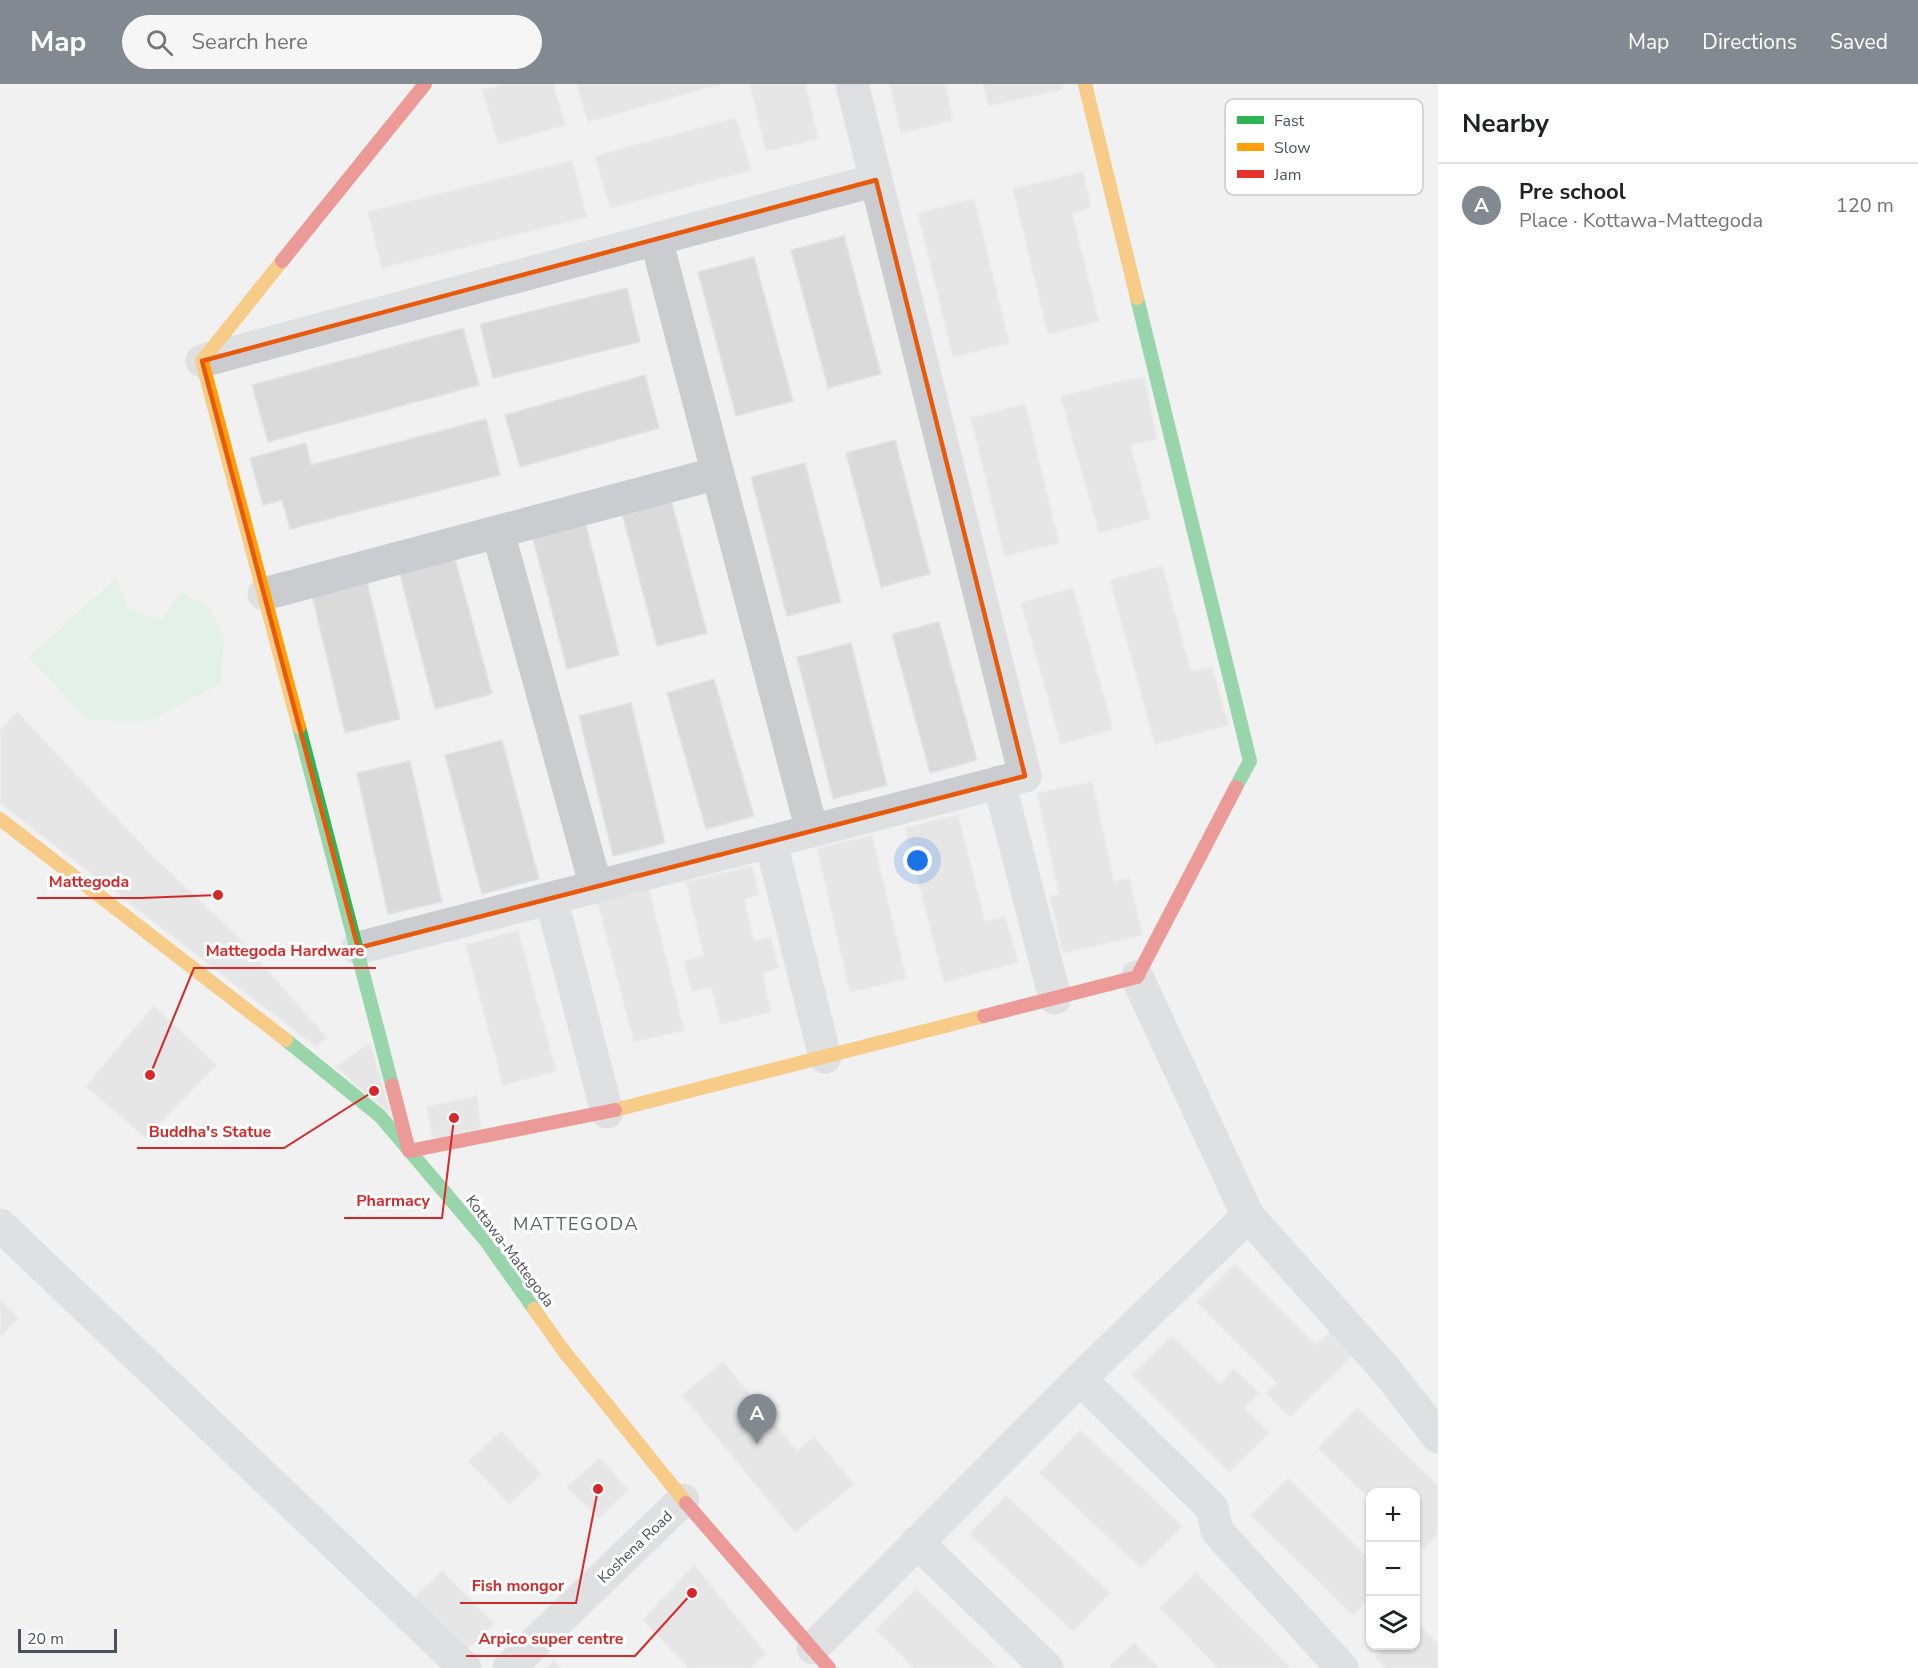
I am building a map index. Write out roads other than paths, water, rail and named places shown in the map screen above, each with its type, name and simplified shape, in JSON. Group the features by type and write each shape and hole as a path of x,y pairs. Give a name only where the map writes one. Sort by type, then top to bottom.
{"street":[{"path":"202,361 425,84"},
{"path":"358,948 1025,776 852,84"},
{"path":"202,361 410,1151 607,1112 1137,977 1250,761 1085,84"},
{"path":"202,361 876,180"},
{"path":"657,239 812,831"},
{"path":"264,594 718,473"},
{"path":"498,532 596,887"},
{"path":"999,783 1054,998"},
{"name":"Kottawa-Mattegoda","path":"0,819 380,1116 486,1241 563,1350 683,1500 821,1658"},
{"path":"771,842 825,1057"},
{"path":"551,898 607,1112"},
{"path":"1137,977 1248,1216 1387,1371 1438,1437"},
{"path":"821,1658 917,1542 1248,1216"},
{"path":"0,1225 465,1668"},
{"path":"1080,1379 1212,1508 1217,1531 1342,1668"},
{"name":"Koshena Road","path":"509,1668 683,1500"},
{"path":"917,1542 1047,1668"}],"place":[{"name":"Mattegoda","path":"218,895"},
{"name":"Mattegoda Hardware","path":"150,1075"},
{"name":"Buddha's Statue","path":"374,1091"},
{"name":"Pharmacy","path":"454,1118"},
{"name":"Pre school","path":"757,1444"},
{"name":"Fish mongor","path":"598,1489"},
{"name":"Arpico super centre","path":"692,1593"}],"district":[{"name":"MATTEGODA","path":"576,1224"}]}
